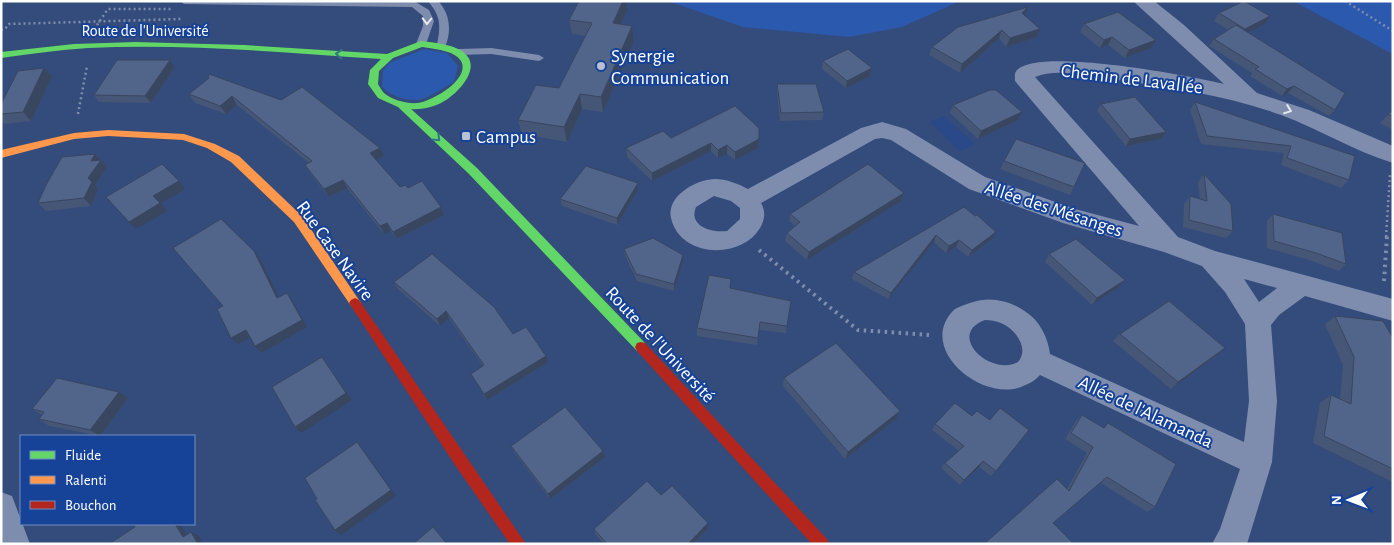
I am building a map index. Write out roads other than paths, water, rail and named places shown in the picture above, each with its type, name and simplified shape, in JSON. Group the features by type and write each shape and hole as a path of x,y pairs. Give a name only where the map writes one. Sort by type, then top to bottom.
{"main road":[{"name":"Route de l'Université","path":"402,106 429,104 442,99 458,88 467,75 468,66 465,58 459,52 442,45 421,44 388,56 367,78 376,94 383,99 402,106 473,171 649,356 822,544"},
{"name":"Route de l'Université","path":"1,55 82,46 210,46 388,56"},
{"name":"Route de l'Université","path":"290,51 326,64"},
{"path":"442,99 444,112"},
{"name":"Rue Case Navire","path":"1,154 74,136 108,132 184,136 212,146 235,159 298,219 460,461 518,544"},
{"name":"Route de l'Université","path":"453,138 473,171"}],"street":[{"path":"1142,1 1177,29 1251,98"},
{"name":"Chemin de Lavallée","path":"1169,244 1025,81 1025,74 1034,69 1063,67 1189,83 1288,109 1392,155"},
{"name":"Allée des Mésanges","path":"747,200 869,133 882,130 898,134 977,183 1071,218 1169,244 1209,259 1387,308"},
{"path":"714,187 736,191 747,200 753,214 751,223 746,231 726,240 714,241 703,239 686,226 682,217 682,209 686,200 703,189 714,187"},
{"path":"1209,259 1234,285 1258,322 1263,400 1257,462 1233,539 1228,544"},
{"path":"1258,322 1270,307 1302,285"},
{"path":"984,309 997,310 1010,315 1022,322 1030,332 1036,343 1037,355 1035,360 1025,373 1014,377 1001,378 987,375 974,368 964,359 957,348 955,337 957,326 963,317 972,311 984,309"},
{"name":"Allée de l'Alamanda","path":"1035,360 1257,462"},
{"path":"1,507 14,544"}],"lane":[{"path":"184,1 414,4 427,11 429,16 428,27 421,44"},
{"path":"432,1 445,16 442,45"},
{"path":"459,52 482,50 539,58"}],"place":[{"name":"Synergie Communication","path":"601,66"},
{"name":"Campus","path":"466,136"}]}
